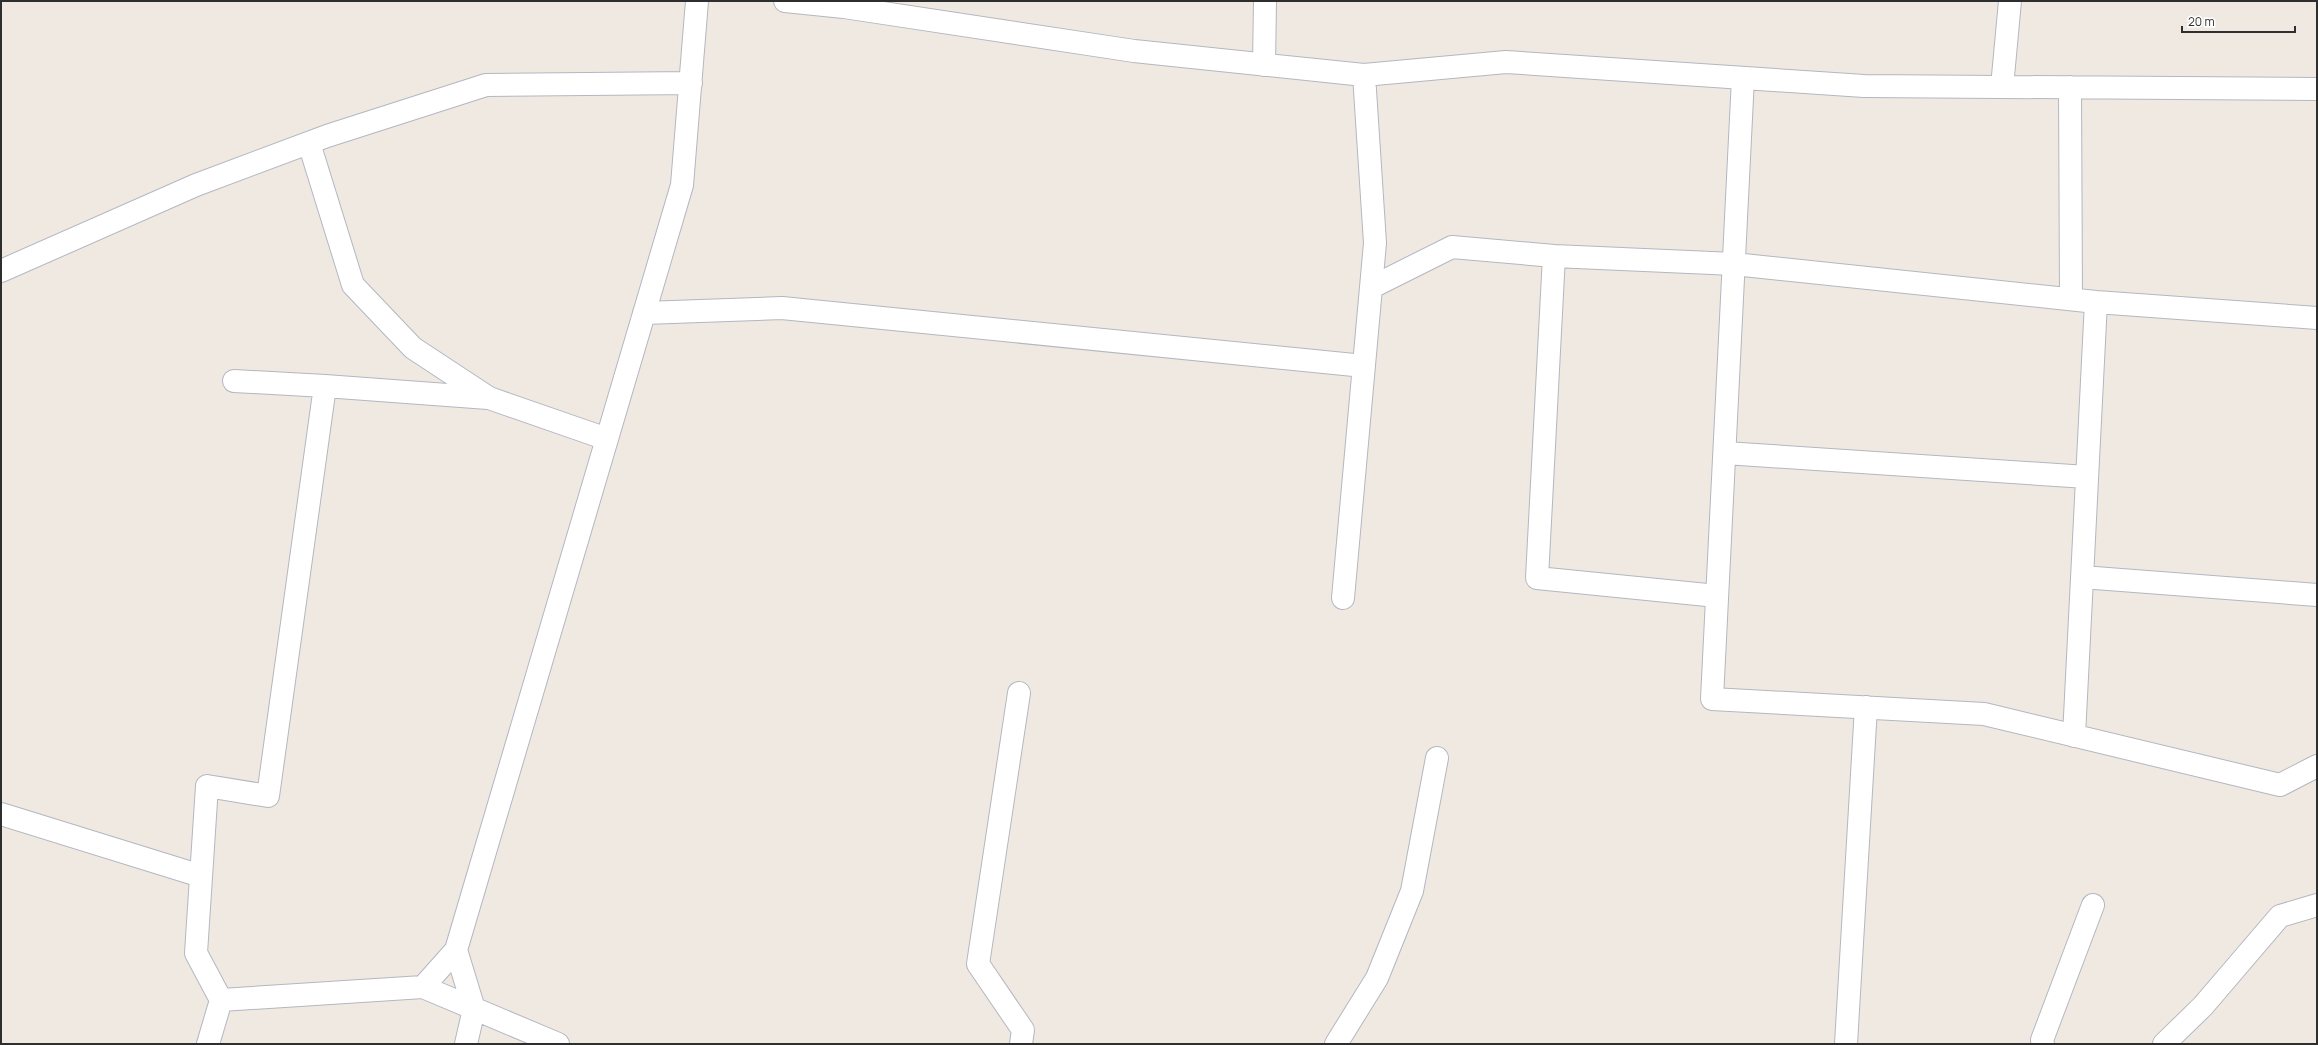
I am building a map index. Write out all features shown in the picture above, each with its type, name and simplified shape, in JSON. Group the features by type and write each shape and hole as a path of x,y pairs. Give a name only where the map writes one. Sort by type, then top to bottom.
{"street":[{"path":"423,987 456,950 682,185 697,1"},
{"path":"785,1 844,7 1134,51 1364,75 1506,62 1864,86 2317,89"},
{"path":"1264,65 1265,1"},
{"path":"2002,87 2010,1"},
{"path":"1343,598 1376,243 1364,75"},
{"path":"1743,78 1712,699 1984,714 2280,785 2317,766"},
{"path":"1,271 196,185 309,143 486,85 691,83"},
{"path":"2070,88 2071,299"},
{"path":"309,143 353,285 413,348 489,398 607,439"},
{"path":"1372,287 1452,247 1554,256 1734,264 2096,302 2317,318"},
{"path":"1554,256 1537,578 1717,596"},
{"path":"2074,736 2096,302"},
{"path":"644,313 782,308 1364,366"},
{"path":"234,381 489,398"},
{"path":"208,1044 221,1000 196,953 208,786 268,796 325,386"},
{"path":"1725,453 2087,477"},
{"path":"2082,577 2317,595"},
{"path":"1020,693 978,964 1023,1030 1021,1044"},
{"path":"1846,1044 1866,707"},
{"path":"1336,1044 1377,978 1412,891 1437,758"},
{"path":"1,814 201,876"},
{"path":"2043,1044 2042,1040 2093,905"},
{"path":"2164,1044 2203,1006 2280,916 2317,905"},
{"path":"456,950 474,1009 466,1044"},
{"path":"221,1000 423,987 558,1044"}]}
